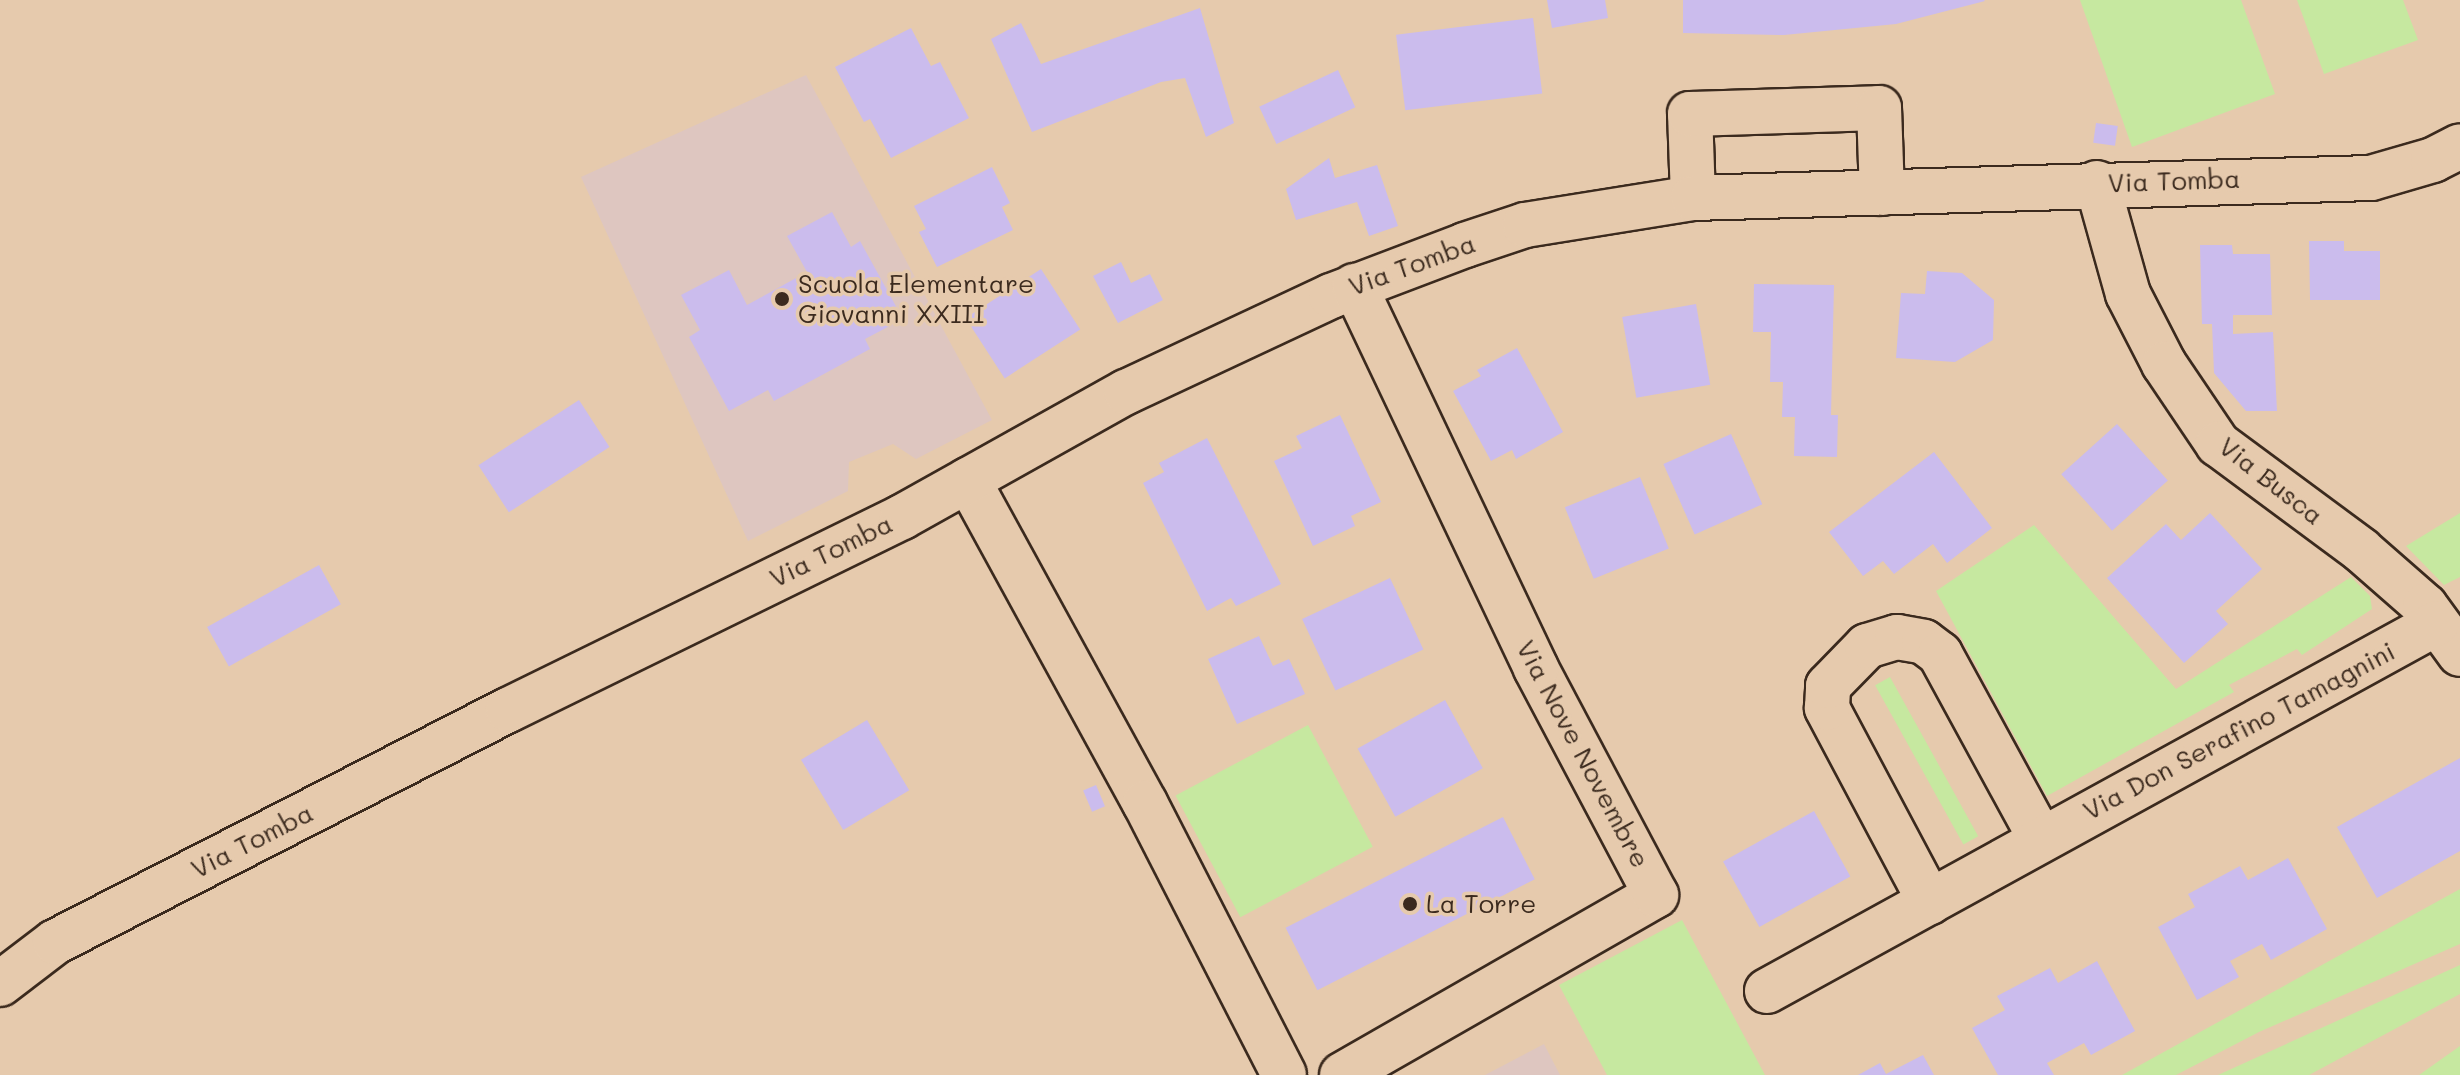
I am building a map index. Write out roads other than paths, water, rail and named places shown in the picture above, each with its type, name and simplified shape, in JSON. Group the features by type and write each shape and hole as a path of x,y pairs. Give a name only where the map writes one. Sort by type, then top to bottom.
{"street":[{"path":"1693,198 1690,114 1879,108 1882,193"},
{"name":"Via Tomba","path":"0,984 70,934 968,480 1126,392 1355,286 1525,225 1693,198 2097,183 2371,178 2433,160 2460,146"},
{"name":"Via Busca","path":"2097,183 2128,294 2164,364 2218,444 2361,550 2449,639"},
{"name":"Via Nove Novembre","path":"1342,1075 1656,895 1536,668 1355,286"},
{"path":"968,480 1145,803 1284,1075"},
{"path":"1930,902 1827,708 1828,686 1867,646 1897,637 1924,642 1940,654 2041,839"},
{"name":"Via Don Serafino Tamagnini","path":"1767,991 2041,839 2449,639"}],"place":[{"name":"Scuola Elementare Giovanni XXIII","path":"782,299"},
{"name":"La Torre","path":"1410,904"}]}
